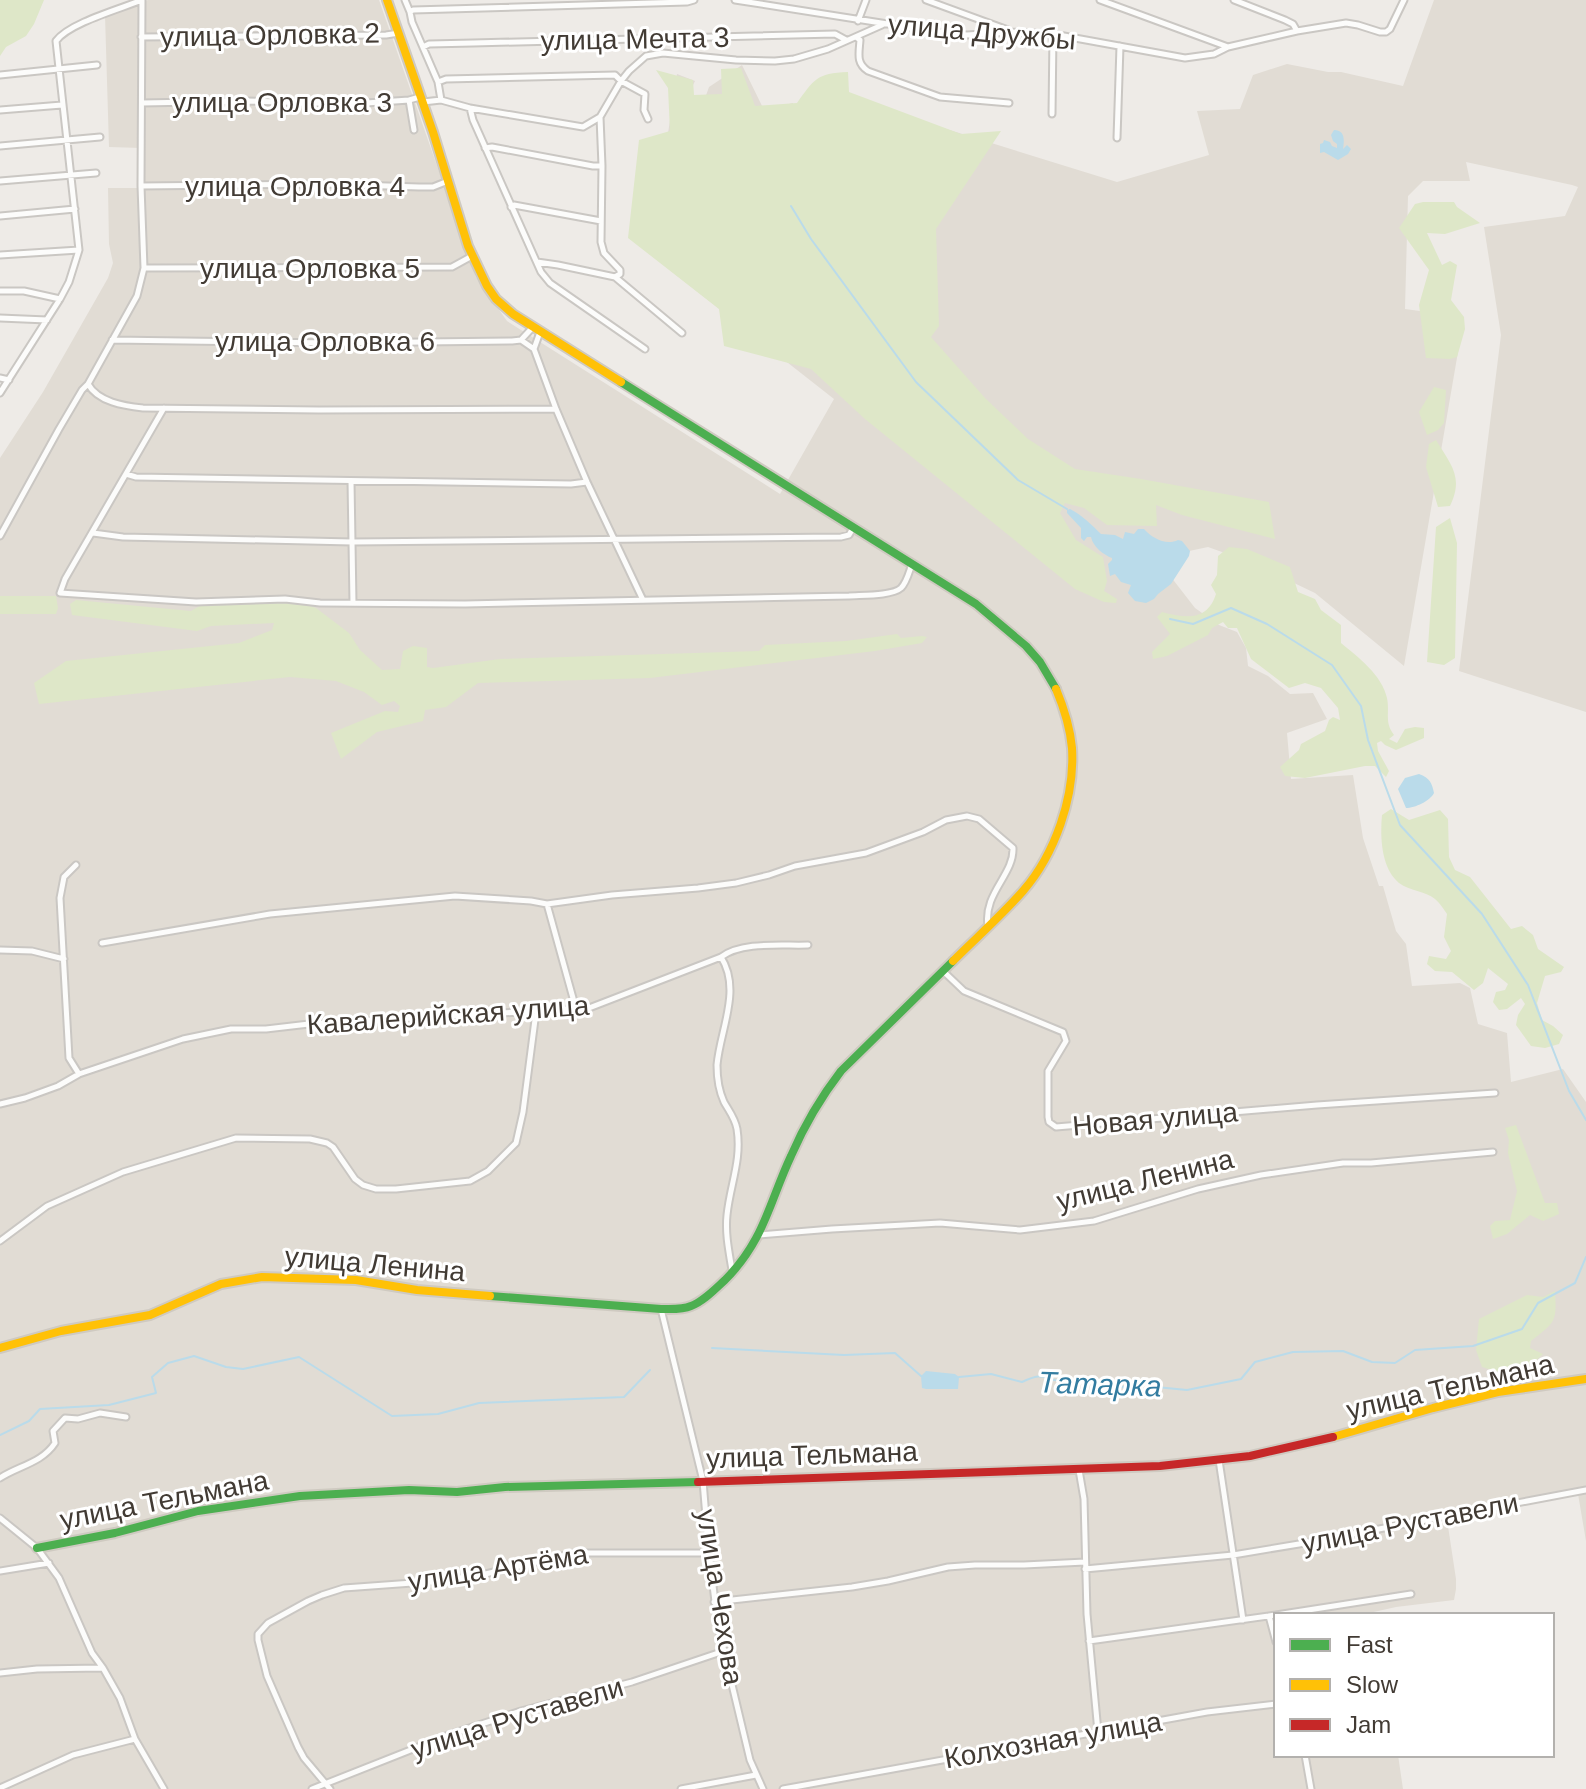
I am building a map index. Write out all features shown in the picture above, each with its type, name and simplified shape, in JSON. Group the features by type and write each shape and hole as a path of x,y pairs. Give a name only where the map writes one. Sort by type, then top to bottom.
{"street":[{"path":"0,393 60,299 79,250 56,41 62,33 142,0 144,268 137,296 0,536"},
{"name":"улица Ленина","path":"0,1348 61,1331 150,1315 221,1284 262,1277 356,1280 417,1290 661,1309 691,1307 749,1253 792,1152 832,1083 858,1053 1024,890 1038,872 1063,820 1072,782 1073,756 1062,699 1040,662 1013,634 976,604 536,330 511,313 493,294 473,255 387,0"},
{"path":"405,0 438,82 441,100 470,108 583,127 600,117 621,81 646,56 663,53 775,61 812,55 882,25"},
{"path":"410,12 417,9 694,0"},
{"name":"улица Дружбы","path":"735,0 882,25 967,35 1011,32 1053,34 1185,58 1214,54 1228,47 1297,31 1346,23 1386,32 1404,0"},
{"path":"858,21 866,0"},
{"path":"926,0 1011,32"},
{"path":"1100,0 1228,47"},
{"path":"1234,0 1285,20 1293,24 1297,31"},
{"name":"улица Орловка 2","path":"141,37 399,33"},
{"name":"улица Мечта 3","path":"423,47 429,44 835,34 846,40"},
{"path":"1052,114 1053,34"},
{"path":"856,37 860,40 858,60 868,71 940,97 1009,103"},
{"path":"1117,138 1120,46"},
{"path":"0,75 97,65"},
{"path":"438,82 446,79 615,75 645,94 644,110 648,119"},
{"path":"409,100 414,130"},
{"name":"улица Орловка 3","path":"142,103 247,101 352,104 441,100"},
{"path":"0,110 62,105"},
{"path":"470,108 541,272 550,283 645,349"},
{"path":"600,117 602,249 620,270 615,277"},
{"path":"0,146 100,137"},
{"path":"485,148 602,166"},
{"path":"0,181 96,173"},
{"name":"улица Орловка 4","path":"141,186 326,184 433,187 448,181"},
{"path":"511,207 537,208 601,221"},
{"path":"0,216 75,209"},
{"path":"0,255 79,250"},
{"name":"улица Орловка 5","path":"144,268 452,267 473,255"},
{"path":"536,262 615,277 682,333"},
{"path":"0,291 24,291 60,299"},
{"path":"0,318 48,320"},
{"path":"534,349 521,340 536,330"},
{"path":"536,330 534,349 556,409 643,600"},
{"name":"улица Орловка 6","path":"112,340 335,343 521,340"},
{"path":"0,378 9,380"},
{"path":"88,384 92,391 111,402 129,407 556,409"},
{"path":"164,408 65,579 60,593 196,602 285,599 320,603 465,604 849,596 900,590 912,564"},
{"path":"126,474 136,477 351,481 587,482"},
{"path":"351,481 353,603"},
{"path":"93,533 123,537 352,542 841,537 849,535 853,528"},
{"path":"102,943 270,914 455,896 547,904 736,883 795,866 866,853 946,820 967,816 979,819 1013,848 1012,858 990,899 986,918 988,927"},
{"path":"76,865 64,877 60,898 69,1058 79,1074"},
{"path":"547,904 576,1009"},
{"name":"Кавалерийская улица","path":"0,1104 25,1098 58,1086 79,1074 183,1039 231,1029 576,1009 602,1004 735,949 808,945"},
{"path":"0,950 32,951 64,959"},
{"path":"721,957 728,974 729,1003 718,1077 723,1099 734,1116 739,1153 726,1231 732,1271"},
{"name":"Новая улица","path":"942,971 964,991 1063,1032 1066,1041 1048,1071 1048,1117 1056,1127 1495,1093"},
{"path":"0,1241 47,1206 123,1172 236,1138 310,1139 327,1143 355,1179 376,1189 470,1181 488,1171 516,1143 536,1012"},
{"name":"улица Ленина","path":"759,1235 927,1223 1020,1230 1071,1225 1227,1181 1261,1175 1343,1163 1493,1152"},
{"name":"улица Чехова","path":"661,1309 703,1481 714,1602 724,1651 750,1760 763,1789"},
{"name":"улица Тельмана","path":"37,1548 115,1533 198,1511 300,1496 1160,1466 1219,1460 1314,1442 1498,1392 1586,1379"},
{"path":"0,1478 38,1460 52,1449 55,1443 53,1431 65,1418 78,1419 100,1413 126,1417"},
{"path":"1219,1460 1243,1620"},
{"path":"1079,1469 1084,1499 1089,1641 1098,1732"},
{"name":"улица Руставели","path":"1085,1566 1233,1555 1586,1490"},
{"path":"0,1518 37,1548 50,1563 92,1653 120,1698 135,1739 164,1789"},
{"name":"улица Артёма","path":"326,1782 304,1758 267,1676 258,1634 268,1623 322,1595 344,1588 481,1575 575,1553 709,1553"},
{"name":"улица Тельмана","path":"0,1571 50,1563"},
{"path":"714,1602 852,1587 948,1567 1085,1566"},
{"path":"1287,1613 1411,1594"},
{"path":"1089,1641 1274,1615"},
{"name":"улица Руставели","path":"312,1789 451,1734 521,1711 632,1682 724,1651"},
{"path":"0,1673 103,1668"},
{"name":"Колхозная улица","path":"783,1789 1207,1712 1274,1704"},
{"path":"0,1788 73,1755 135,1739"},
{"path":"1305,1757 1311,1789"},
{"path":"681,1789 756,1775"},
{"path":"326,1782 330,1789"}],"shaded area":[{"name":"Татарка","path":"148,0 379,0 476,277 507,321 780,494 834,399 633,241 667,140 677,74 695,81 689,93 704,101 709,87 742,65 764,110 793,103 794,106 943,128 1117,182 1209,155 1197,111 1240,109 1253,75 1287,64 1403,86 1434,0 1586,0 1586,712 1459,671 1501,335 1484,227 1565,216 1578,187 1572,185 1466,162 1470,181 1423,181 1408,196 1405,309 1464,317 1404,666 1315,593 1250,562 1208,547 1175,554 1171,577 1195,608 1219,625 1237,632 1246,648 1248,666 1268,676 1290,694 1313,693 1327,719 1287,733 1291,779 1353,775 1363,838 1379,886 1383,886 1396,931 1406,944 1412,986 1460,983 1470,988 1478,1024 1507,1033 1511,1082 1563,1069 1586,1102 1586,1541 1577,1488 1446,1513 1456,1579 1454,1600 1369,1613 1274,1613 1274,1757 1398,1757 1403,1789 0,1789 0,458 43,392 108,278 113,263 109,244 108,188 140,188 141,148 109,147 105,15"}],"green space":[{"path":"0,0 44,0 26,36 6,47 0,56"},
{"path":"741,68 755,106 797,103 817,79 848,72 849,92 961,134 1001,131 936,229 939,326 931,337 985,398 1028,439 1075,469 1269,502 1275,539 1182,515 1156,505 1157,526 1107,525 1084,508 1065,503 1060,513 1076,540 1103,557 1107,581 1104,591 1117,599 1116,603 1104,602 1075,589 865,419 811,369 724,346 719,309 628,238 639,140 670,131 668,88 656,70 693,80 694,95 722,94 721,69"},
{"path":"1454,202 1480,223 1445,234 1427,233 1442,265 1450,261 1457,265 1451,300 1464,317 1465,329 1457,357 1450,359 1426,358 1419,305 1429,270 1399,228 1415,204"},
{"path":"1434,387 1446,390 1444,423 1427,435 1419,412"},
{"path":"1436,440 1456,479 1450,506 1438,507 1426,467 1429,444"},
{"path":"1450,518 1457,543 1455,658 1444,665 1427,662 1436,527"},
{"path":"1229,547 1247,549 1290,567 1298,592 1315,599 1321,610 1341,625 1341,643 1368,667 1384,690 1388,722 1394,735 1389,739 1397,743 1405,729 1424,728 1424,738 1396,750 1381,741 1377,743 1389,771 1386,777 1375,766 1305,778 1285,776 1280,767 1299,750 1301,744 1325,731 1329,720 1333,717 1340,720 1338,708 1321,688 1305,683 1289,688 1251,659 1237,628 1228,628 1223,622 1212,628 1208,635 1167,656 1153,659 1152,652 1170,634 1157,617 1162,612 1194,616 1207,609 1216,594 1211,585 1217,575 1218,556"},
{"path":"0,596 56,596 58,608 56,614 0,614"},
{"path":"76,600 191,611 203,604 265,600 298,602 316,608 349,633 360,650 382,670 400,669 403,651 413,646 427,648 427,667 433,668 500,659 759,651 765,645 846,641 897,634 901,638 927,637 922,643 875,651 650,678 478,683 446,707 425,710 423,721 377,732 341,759 331,733 385,711 398,712 400,706 394,701 382,705 364,692 336,681 290,677 39,704 34,683 66,661 239,643 272,630 274,623 211,626 197,631 72,615 70,604"},
{"path":"1391,809 1409,820 1440,810 1448,819 1449,857 1455,870 1470,877 1511,929 1522,926 1533,935 1538,949 1564,967 1561,972 1545,976 1537,1003 1542,1020 1563,1035 1559,1044 1545,1048 1531,1046 1516,1025 1525,1004 1521,998 1507,1009 1499,1010 1493,1002 1496,992 1505,990 1508,984 1488,968 1483,983 1474,990 1452,972 1435,971 1427,964 1429,956 1446,959 1451,951 1444,937 1447,914 1435,899 1399,883 1388,869 1381,824 1382,815"},
{"path":"1516,1125 1545,1203 1557,1203 1559,1214 1543,1221 1530,1215 1507,1234 1493,1239 1490,1226 1495,1221 1510,1220 1517,1191 1505,1128"},
{"path":"1555,1291 1553,1321 1531,1341 1530,1348 1543,1354 1512,1371 1499,1372 1482,1367 1476,1350 1479,1319 1527,1295 1543,1297"}],"water":[{"path":"1334,130 1342,134 1343,149 1347,145 1351,149 1338,160 1320,153 1320,144 1324,140 1337,148 1331,135"},
{"path":"1070,509 1101,534 1123,539 1125,532 1134,534 1138,529 1144,529 1160,540 1182,541 1190,551 1189,556 1171,584 1154,599 1146,603 1135,601 1128,593 1131,585 1121,582 1115,574 1110,576 1108,564 1112,558 1099,550 1091,537 1084,541 1081,538 1081,528 1067,513"},
{"path":"1419,774 1430,781 1434,793 1422,804 1406,808 1398,789 1405,778"},
{"path":"926,1371 955,1374 959,1377 958,1389 922,1388 921,1376"}],"waterway":[{"path":"791,206 811,239 916,382 1018,480 1067,509"},
{"path":"1170,619 1193,624 1231,608 1267,624 1332,665 1361,706 1368,740 1400,825 1482,914 1528,985 1569,1091 1586,1120"},
{"name":"Татарка","path":"959,1377 991,1374 1022,1382 1042,1376 1054,1380 1119,1385 1130,1391 1149,1383 1156,1387 1187,1390 1241,1379 1255,1362 1293,1352 1343,1351 1372,1362 1395,1363 1415,1350 1473,1346 1522,1329 1538,1303 1575,1283 1586,1257"},
{"name":"Татарка","path":"712,1348 844,1355 895,1353 921,1376"},
{"name":"Татарка","path":"0,1435 29,1421 40,1409 109,1405 156,1393 152,1377 168,1363 194,1356 226,1367 243,1369 299,1357 392,1416 438,1414 479,1403 624,1397 650,1370"}],"traffic: fast":[{"path":"621,382 976,604 1026,646 1056,689"},
{"path":"490,1296 669,1309 688,1307 705,1298 749,1251 801,1134 841,1071 953,961"},
{"path":"37,1548 115,1533 198,1511 300,1496 698,1482"}],"traffic: slow":[{"path":"387,0 433,132 468,246 487,286 513,314 621,382"},
{"path":"953,961 1023,891 1045,860 1061,824 1070,786 1072,748 1056,689"},
{"path":"0,1348 61,1331 150,1315 221,1284 262,1277 356,1280 417,1290 490,1296"},
{"path":"1333,1437 1498,1392 1586,1379"}],"traffic: jam":[{"path":"698,1482 1160,1466 1250,1456 1333,1437"}]}
